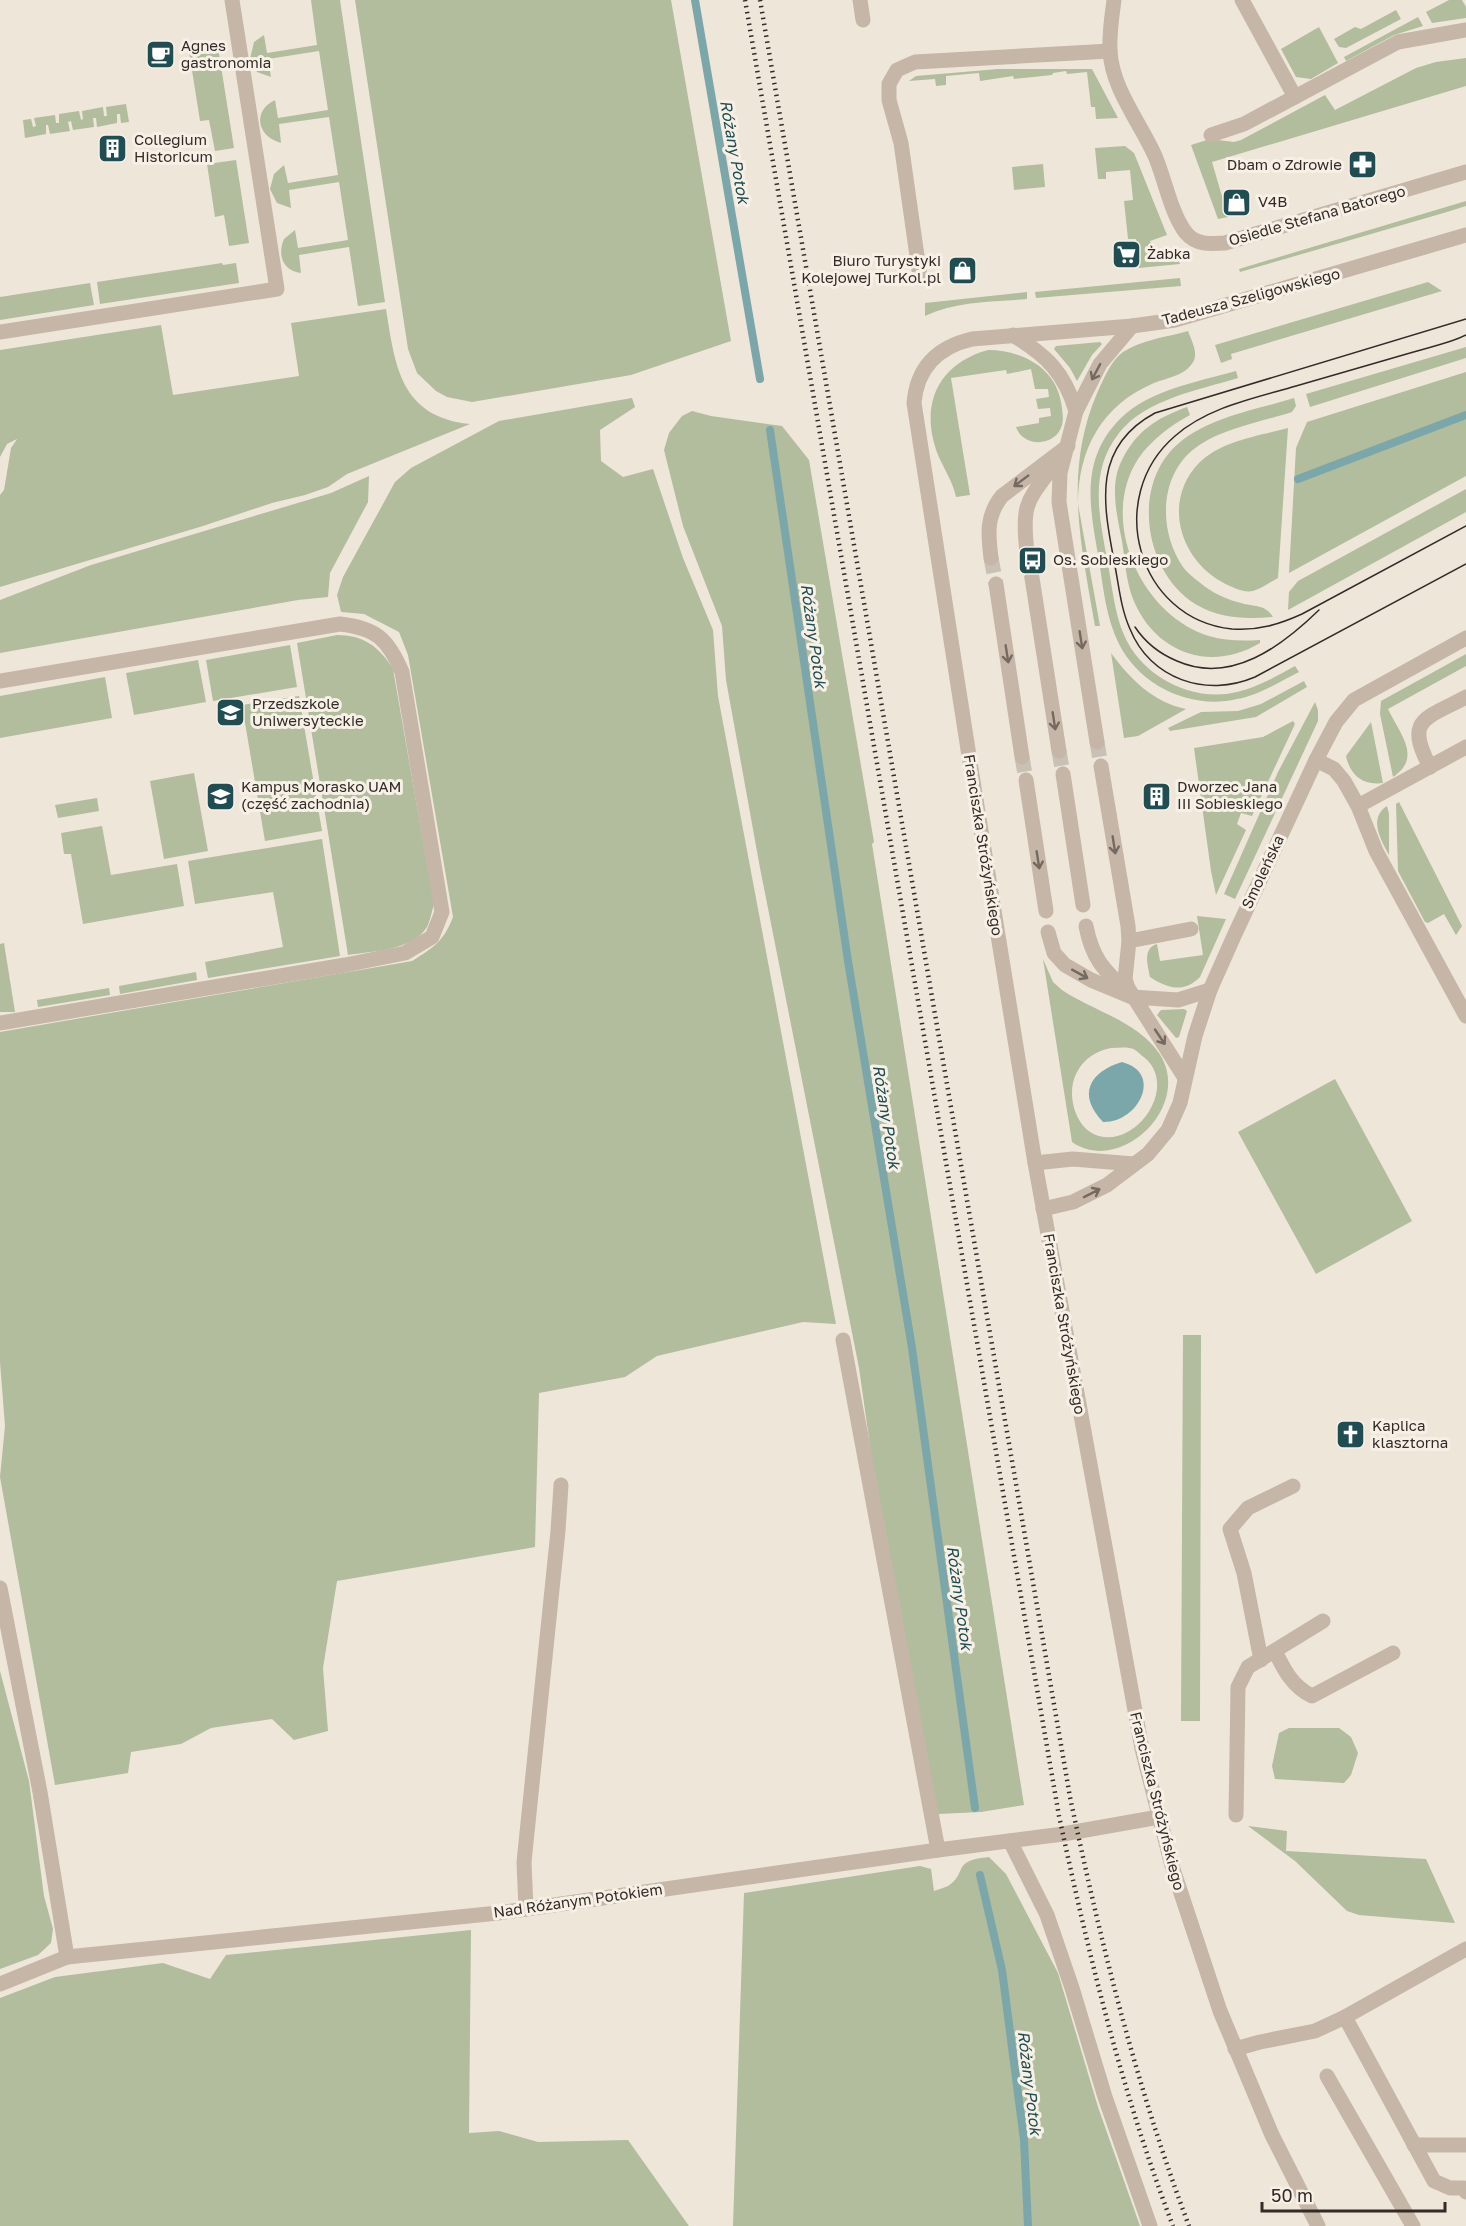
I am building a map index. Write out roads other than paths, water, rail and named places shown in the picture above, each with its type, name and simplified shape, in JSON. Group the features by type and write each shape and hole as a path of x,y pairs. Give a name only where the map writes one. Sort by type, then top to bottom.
{"street":[{"path":"0,332 277,289 232,0"},
{"path":"860,0 863,20"},
{"name":"Osiedle Stefana Batorego","path":"1114,0 1110,51 1116,79 1155,156 1178,218 1186,233 1197,241 1207,244 1225,243 1466,172"},
{"path":"1242,0 1295,98"},
{"path":"1211,135 1245,124 1398,42 1466,30"},
{"path":"920,277 901,143 889,100 889,84 897,70 915,62 1110,51"},
{"name":"Tadeusza Szeligowskiego","path":"915,394 931,359 950,346 972,339 1132,326 1196,315 1466,235"},
{"path":"1097,742 1059,502 1060,473 1076,411 1100,364 1132,326"},
{"path":"1013,335 1038,351 1054,366 1065,382 1076,411"},
{"name":"Franciszka Stróżyńskiego","path":"915,394 918,433 1035,1163 1134,1713 1159,1817 1191,1930 1235,2049 1272,2135 1318,2226"},
{"path":"1028,552 1024,514 1028,501 1068,446"},
{"path":"991,558 988,523 996,503 1068,446"},
{"path":"1032,578 1059,751"},
{"path":"996,584 1022,757"},
{"path":"0,681 340,624 361,626 378,636 393,652 402,672 442,912 432,937 405,953 0,1023"},
{"name":"Smoleńska","path":"1043,1209 1073,1202 1090,1194 1148,1154 1168,1130 1180,1103 1195,1036 1210,990 1251,897 1336,722 1354,700 1466,638"},
{"path":"1430,767 1417,740 1418,730 1425,720 1466,697"},
{"path":"1358,806 1466,747"},
{"path":"1316,760 1334,769 1344,782 1358,806 1376,851 1466,1014"},
{"path":"1101,766 1129,941 1125,979 1132,997"},
{"path":"1063,774 1083,906"},
{"path":"1026,780 1046,910"},
{"path":"1086,926 1090,947 1096,960 1132,997 1161,1038 1185,1078"},
{"path":"1129,941 1191,928"},
{"path":"1048,932 1054,953 1065,965 1091,980 1132,997 1178,1000 1210,990"},
{"path":"1035,1163 1073,1159 1134,1164"},
{"path":"843,1340 938,1850"},
{"path":"526,1909 524,1862 561,1485"},
{"path":"1261,1660 1244,1573 1230,1529 1248,1508 1293,1486"},
{"path":"0,1588 40,1792 67,1957"},
{"path":"1236,1815 1238,1688 1248,1667 1323,1621"},
{"path":"1275,1651 1286,1673 1301,1691 1312,1696 1393,1653"},
{"name":"Nad Różanym Potokiem","path":"0,1984 67,1957 526,1909 1010,1841 1159,1817"},
{"path":"1010,1841 1047,1915 1105,2097 1150,2226"},
{"path":"1235,2049 1315,2031 1466,1949"},
{"path":"1345,2016 1434,2181 1450,2188 1464,2188 1466,2192"},
{"path":"1327,2076 1413,2226"},
{"path":"1414,2145 1466,2145"}],"water":[{"path":"1122,1062 1135,1068 1142,1076 1144,1086 1141,1096 1127,1115 1103,1122 1090,1103 1090,1086 1101,1072"}],"waterway":[{"name":"Różany Potok","path":"695,0 760,379"},
{"path":"1298,479 1466,415"},
{"name":"Różany Potok","path":"770,430 848,961 912,1348 975,1808"},
{"name":"Różany Potok","path":"980,1875 1002,1970 1024,2140 1028,2226"}],"tunnel":[{"path":"1027,552 1032,578"},
{"path":"991,558 996,584"},
{"path":"1097,742 1101,766"},
{"path":"1059,751 1063,774"},
{"path":"1022,757 1026,780"}],"tram line":[{"path":"1466,319 1155,413 1134,427 1120,443 1111,461 1106,480 1107,522 1124,614 1130,629 1139,646 1151,661 1165,672 1182,680 1199,684 1236,683 1255,677 1466,564"},
{"path":"1466,335 1446,343 1248,399 1202,418 1175,436 1153,461 1141,490 1137,521 1141,552 1153,580 1173,603 1199,620 1232,629 1268,626 1302,614 1466,526"},
{"path":"1135,627 1148,643 1171,658 1197,667 1217,668 1236,665 1272,648 1289,637 1319,610"}],"railway":[{"path":"745,0 1059,1816 1082,1920 1122,2075 1173,2226"},
{"path":"760,0 1070,1797 1121,2014 1152,2120 1189,2226"}],"place":[{"name":"Agnes gastronomia","path":"160,55"},
{"name":"Collegium Historicum","path":"113,149"},
{"name":"Dbam o Zdrowie","path":"1363,165"},
{"name":"V4B","path":"1237,202"},
{"name":"Żabka","path":"1126,254"},
{"name":"Biuro Turystyki Kolejowej TurKol.pl","path":"962,270"},
{"name":"Os. Sobieskiego","path":"1032,560"},
{"name":"Przedszkole Uniwersyteckie","path":"231,713"},
{"name":"Kampus Morasko UAM (część zachodnia)","path":"220,796"},
{"name":"Dworzec Jana III Sobieskiego","path":"1156,796"},
{"name":"Kaplica klasztorna","path":"1351,1435"}]}
